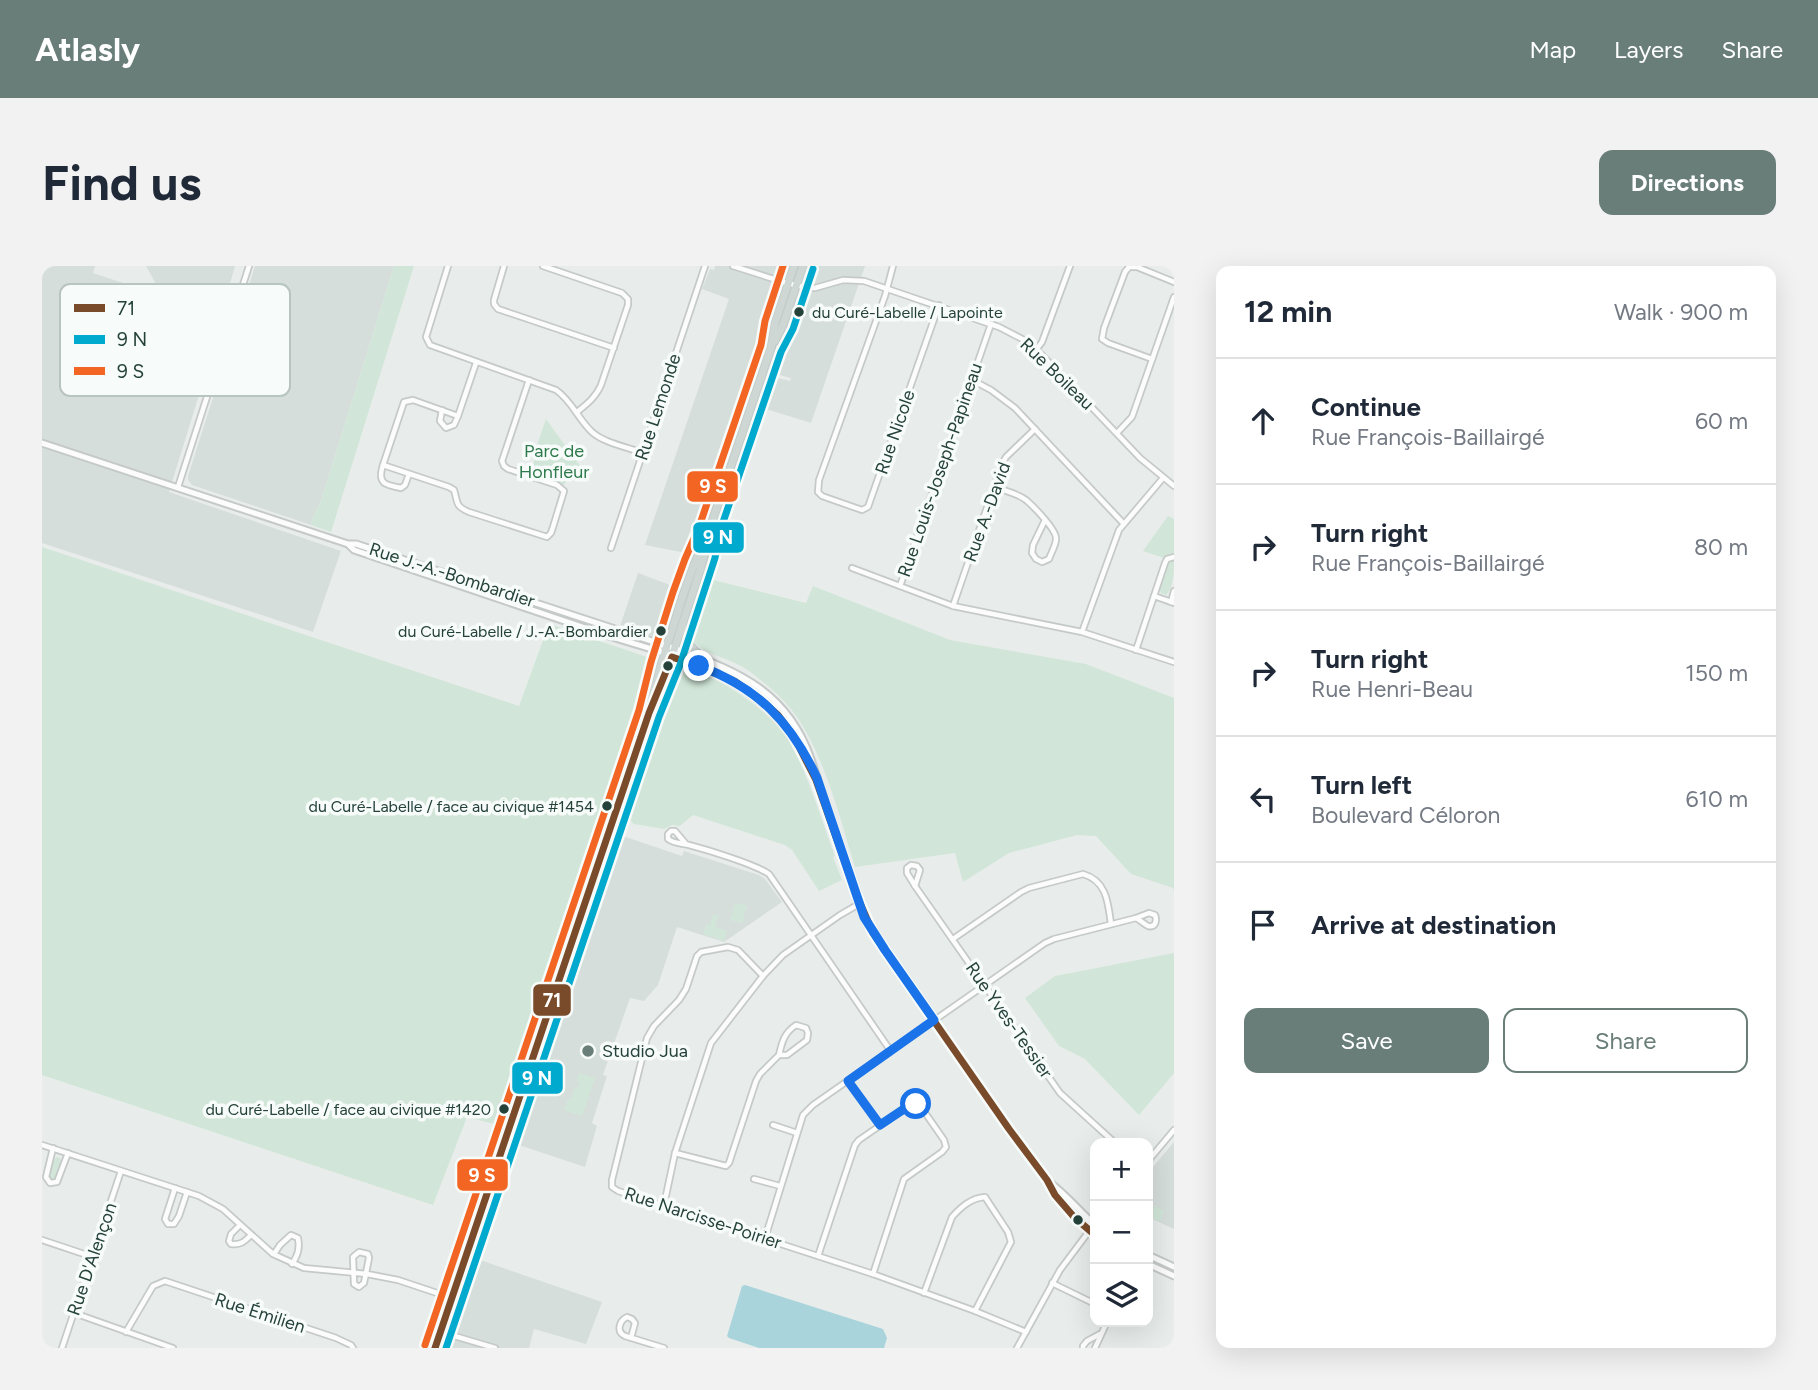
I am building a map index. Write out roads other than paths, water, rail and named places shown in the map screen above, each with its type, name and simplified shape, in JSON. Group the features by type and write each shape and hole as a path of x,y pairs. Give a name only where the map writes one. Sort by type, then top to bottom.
{"main road":[{"path":"792,284 794,266"},
{"path":"435,1348 649,713 664,679 669,651 698,553 709,531 771,348 775,323 803,266"},
{"path":"669,651 683,623 705,555 709,531"},
{"path":"683,623 688,644 702,658"}],"street":[{"path":"243,284 249,266"},
{"path":"447,266 427,334 427,341 432,347 559,392 596,435 643,453"},
{"path":"504,266 494,300 498,309 614,348"},
{"path":"543,266 626,295 629,304 599,390 577,411"},
{"name":"Rue Lemonde","path":"611,548 705,266"},
{"name":"Rue Boileau","path":"733,266 812,289 840,281 860,280 939,305 1014,334 1036,350 1140,458 1174,486"},
{"path":"886,288 893,266"},
{"path":"1036,350 1042,342 1070,266"},
{"path":"1152,359 1108,343 1102,339 1104,328 1129,267 1137,267 1174,282"},
{"name":"Rue Nicole","path":"886,288 819,480 818,492 822,496 862,510 868,508 939,305"},
{"path":"1117,433 1132,417 1174,298"},
{"name":"Rue Louis-Joseph-Papineau","path":"991,324 900,586 953,606 1082,632 1174,662"},
{"path":"442,410 440,421 449,428 454,425 458,416 476,363"},
{"path":"383,465 449,487 454,490 460,508 547,537 551,533 564,491 544,479 508,469 502,461 529,380"},
{"path":"972,380 1015,408 1123,523"},
{"path":"178,488 207,396"},
{"path":"409,474 401,488 380,479 404,402 413,400 458,416"},
{"name":"Rue A.-David","path":"953,606 1006,457 1035,429"},
{"name":"Rue J.-A.-Bombardier","path":"42,443 348,544 356,544 669,651"},
{"path":"1082,632 1115,538 1123,523 1163,478"},
{"path":"995,487 1026,500 1045,520 1054,531 1057,537 1049,559 1042,562 1032,553 1045,520"},
{"path":"1136,650 1165,563 1167,559 1174,557"},
{"path":"852,568 900,586"},
{"path":"1154,597 1172,602 1174,591"},
{"path":"669,651 702,658 744,677 776,702 790,718 803,738 859,904 873,933 1059,1200 1089,1230 1052,1283 1017,1348"},
{"path":"669,651 727,677 761,699 790,731 817,778"},
{"path":"686,844 766,872 891,1050"},
{"path":"953,939 1029,888 1083,874 1092,877 1102,887 1111,924"},
{"name":"Rue Yves-Tessier","path":"915,886 1060,1093 1110,1138"},
{"path":"664,1205 675,1153 711,1043 763,976 783,955 859,904"},
{"path":"765,1238 803,1115 813,1105 1054,939 1136,918"},
{"name":"Rue Narcisse-Poirier","path":"763,976 738,950 728,947 701,952 697,956 679,1000 654,1026 648,1038 612,1187 873,1274 1026,1332"},
{"path":"675,1153 726,1166 760,1074 779,1055 788,1031 796,1025 806,1028 807,1040 787,1055 779,1055"},
{"path":"848,1081 880,1125"},
{"path":"818,1256 855,1144 910,1105 916,1104 944,1140 946,1147 904,1180 873,1274"},
{"path":"773,1125 797,1133"},
{"path":"1153,1155 1174,1130"},
{"path":"42,1145 199,1196 223,1209 273,1254 304,1269 368,1274 398,1280 452,1298"},
{"path":"53,1149 46,1177 50,1184 57,1182 68,1153"},
{"name":"Rue D'Alençon","path":"62,1348 121,1171"},
{"path":"754,1179 780,1186"},
{"path":"1047,1180 1061,1190 1090,1220"},
{"path":"175,1188 165,1219 168,1224 174,1224 187,1192"},
{"path":"924,1293 952,1217 976,1198 985,1197 1008,1231 1011,1242 975,1311"},
{"path":"240,1225 231,1234 231,1244 243,1243 251,1235"},
{"path":"273,1254 291,1235 295,1235 300,1248 292,1264"},
{"path":"42,1240 93,1256"},
{"path":"359,1252 368,1254 368,1274 359,1287 354,1284 353,1257 359,1252"},
{"path":"1153,1257 1174,1267"},
{"path":"1153,1266 1174,1276"},
{"name":"Rue Émilien","path":"126,1332 153,1286 164,1281 336,1338 354,1348"},
{"path":"1052,1283 1090,1302"},
{"path":"74,1313 173,1348"},
{"path":"631,1338 635,1323 627,1317 622,1321 622,1335 631,1338 664,1348"},
{"path":"1095,1348 1104,1327"},
{"path":"440,1332 495,1348"},
{"path":"1083,1348 1087,1341 1101,1333"}],"water":[{"path":"742,1286 883,1329 887,1338 884,1348 759,1348 729,1338 727,1336"}],"place":[{"name":"du Curé-Labelle / Lapointe","path":"799,312"},
{"name":"du Curé-Labelle / J.-A.-Bombardier","path":"661,631"},
{"name":"du Curé-Labelle / face au civique #1454","path":"607,806"},
{"name":"Studio Jua","path":"588,1051"},
{"name":"du Curé-Labelle / face au civique #1420","path":"504,1109"}],"park label":[{"name":"Parc de Honfleur","path":"554,461"}]}
